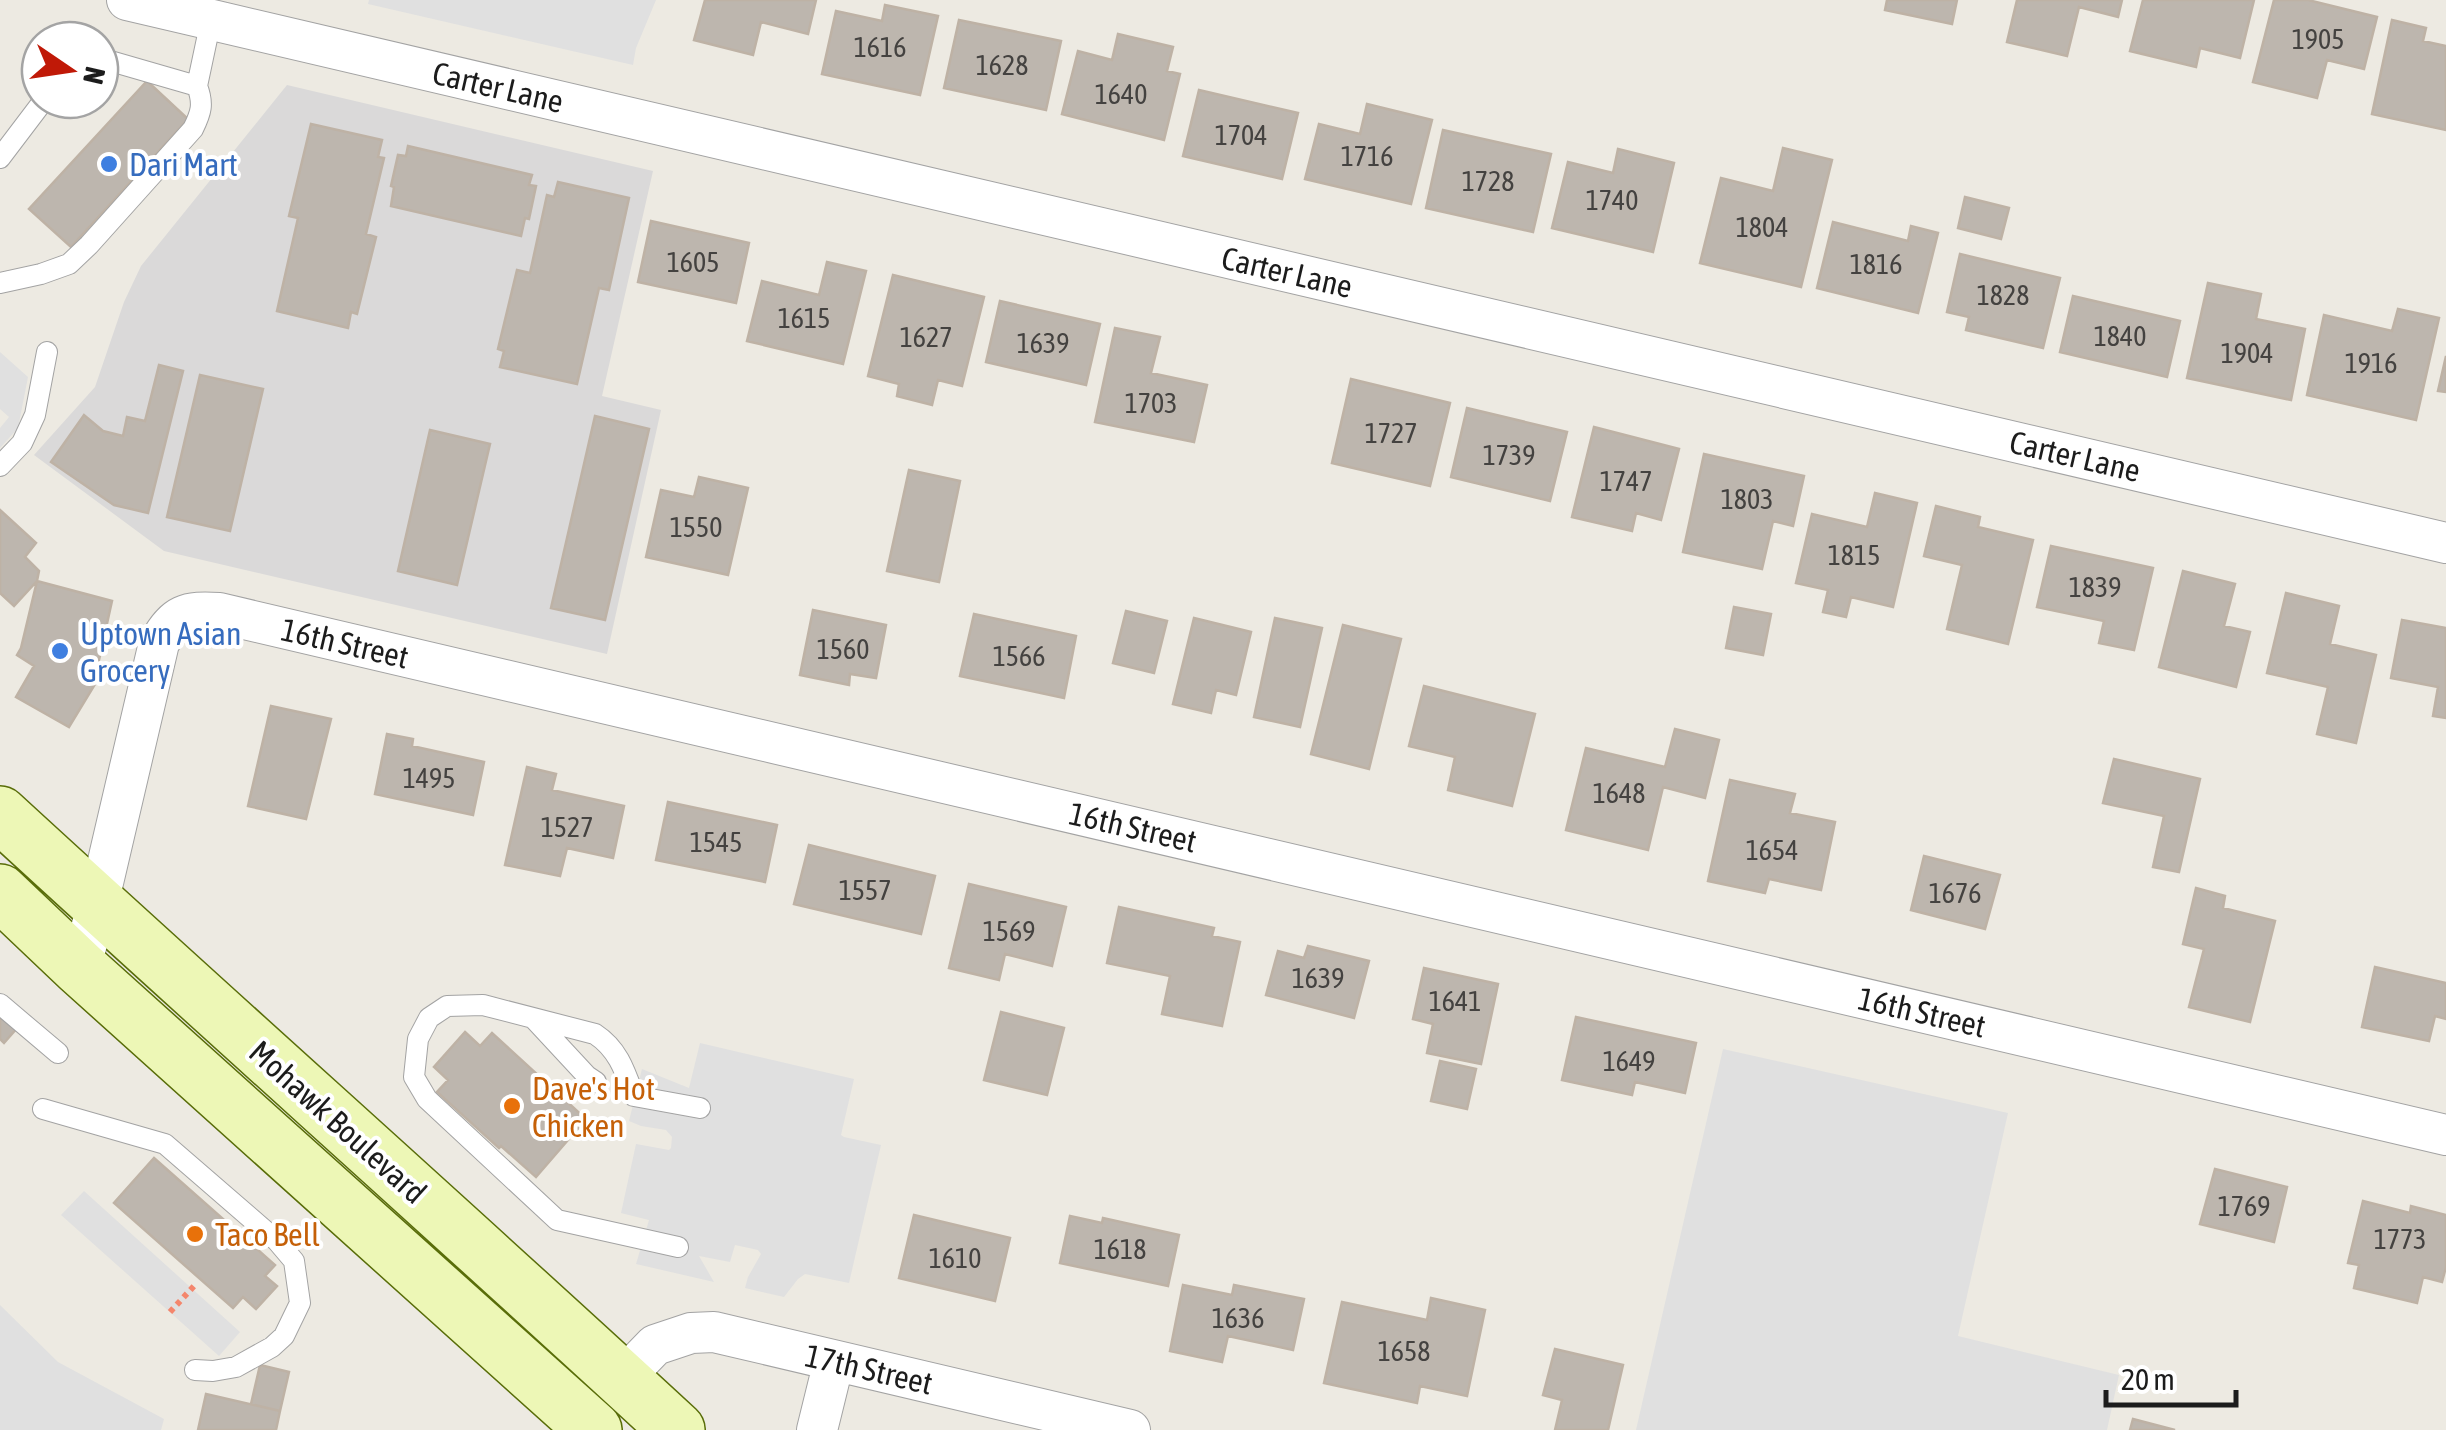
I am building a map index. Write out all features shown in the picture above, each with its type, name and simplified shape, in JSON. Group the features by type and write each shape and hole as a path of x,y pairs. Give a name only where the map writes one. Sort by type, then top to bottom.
{"main road":[{"name":"Mohawk Boulevard","path":"0,814 677,1430"},
{"name":"Mohawk Boulevard","path":"0,892 594,1430"}],"street":[{"name":"Carter Lane","path":"127,0 2446,543"},
{"name":"16th Street","path":"80,968 159,642 168,626 180,616 218,613 2446,1136"},
{"name":"17th Street","path":"622,1379 655,1345 690,1334 714,1332 1130,1430"},
{"path":"816,1430 834,1361"}],"lane":[{"path":"0,283 69,264 193,129 201,112 202,98 197,86 211,20"},
{"path":"120,64 197,86"},
{"path":"0,158 29,120"},
{"path":"0,466 22,444 35,415 47,352"},
{"path":"0,1004 58,1053"},
{"path":"678,1247 557,1220 426,1099 414,1077 418,1039 429,1018 447,1006 482,1006 595,1034 608,1042 620,1059 634,1096 700,1108"},
{"path":"535,1020 596,1082"},
{"path":"44,1109 165,1144 294,1261 300,1303 284,1336 236,1367 194,1370"}],"path":[{"path":"170,1312 195,1285"}],"shaded area":[{"path":"369,0 656,0 633,65 368,4"},
{"path":"287,85 653,171 602,396 661,410 607,654 164,551 34,455 95,387 124,302 141,266"},
{"path":"0,352 28,377 18,428 0,448 0,428 9,417 0,409"},
{"path":"700,1043 854,1079 841,1135 881,1145 849,1283 805,1274 784,1297 745,1288 761,1254 735,1245 730,1262 699,1256 714,1282 636,1264 649,1220 621,1213 636,1144 669,1150 672,1137 666,1130 629,1121 642,1069 689,1088"},
{"path":"1723,1049 2008,1113 1958,1336 2119,1375 2107,1430 1636,1430"},
{"path":"84,1191 240,1332 219,1356 61,1215"},
{"path":"0,1305 58,1362 164,1419 161,1430 0,1430"}],"building":[{"path":"705,0 816,0 808,34 761,22 753,55 694,40"},
{"path":"1887,0 1957,0 1952,24 1885,10"},
{"path":"2017,0 2122,0 2118,17 2079,7 2067,56 2007,42"},
{"path":"2143,0 2254,0 2240,58 2200,48 2196,67 2130,51"},
{"path":"2274,0 2308,0 2377,17 2364,69 2327,60 2317,98 2253,82"},
{"path":"885,5 938,16 920,95 822,74 836,11 882,21"},
{"path":"959,20 1061,41 1046,110 944,88"},
{"path":"2392,20 2426,28 2423,41 2446,46 2446,130 2372,114"},
{"path":"1118,34 1173,47 1167,71 1180,74 1164,140 1062,114 1078,51 1112,60"},
{"name":"Dari Mart","path":"147,81 188,119 71,247 29,209 111,120 120,120 120,110"},
{"path":"1199,90 1298,113 1282,179 1183,156"},
{"path":"1367,104 1432,120 1411,204 1305,179 1319,124 1360,134"},
{"path":"311,124 382,140 378,157 384,158 366,234 376,237 357,314 351,312 348,328 277,311 298,218 289,216"},
{"path":"1443,130 1551,154 1533,232 1426,208"},
{"path":"408,146 532,175 529,185 536,186 521,236 391,206 398,155 406,156"},
{"path":"1783,148 1832,160 1801,287 1700,263 1721,178 1773,191"},
{"path":"1618,149 1674,163 1653,252 1552,228 1568,162 1613,173"},
{"path":"558,182 629,198 609,290 599,288 577,384 500,367 504,351 498,349 517,270 530,273 547,195 554,197"},
{"path":"1965,197 2009,208 2001,239 1958,228"},
{"path":"651,221 749,243 736,303 638,282"},
{"path":"1833,222 1908,241 1911,226 1938,233 1918,313 1817,288"},
{"path":"1960,254 2060,278 2043,348 1966,330 1969,317 1947,312"},
{"path":"827,262 866,271 843,364 747,341 762,281 819,295"},
{"path":"893,275 984,297 962,386 938,380 932,405 897,396 899,384 868,376"},
{"path":"2208,283 2261,294 2256,319 2305,329 2291,400 2187,378"},
{"path":"2073,296 2180,321 2167,377 2060,352"},
{"path":"1000,301 1100,324 1086,385 986,362"},
{"path":"2398,309 2439,318 2416,420 2307,395 2324,315 2392,331"},
{"path":"1115,328 1160,337 1151,373 1207,385 1194,442 1095,422"},
{"path":"2446,356 2446,392 2438,391"},
{"path":"159,365 183,371 148,513 114,505 51,462 84,415 103,431 123,436 127,417 145,421"},
{"path":"200,375 263,389 230,531 167,517"},
{"path":"1351,379 1450,403 1430,486 1332,463"},
{"path":"1467,408 1567,432 1550,501 1451,477"},
{"path":"595,416 649,429 605,620 551,608"},
{"path":"1594,427 1679,449 1661,520 1636,513 1632,531 1572,517"},
{"path":"430,430 490,444 457,585 398,571"},
{"path":"1704,454 1804,476 1793,526 1773,521 1762,569 1683,552"},
{"path":"909,470 960,481 939,582 887,571"},
{"path":"699,477 748,488 728,575 646,557 661,490 694,497"},
{"path":"1875,493 1917,503 1893,607 1851,597 1846,617 1823,612 1828,590 1796,583 1812,514 1867,527"},
{"path":"1936,506 1980,517 1978,527 2033,540 2008,644 1947,629 1962,565 1924,556"},
{"path":"0,510 36,543 25,557 39,571 37,581 14,606 0,593"},
{"path":"2051,546 2153,568 2134,650 2099,643 2104,621 2037,607"},
{"path":"2183,571 2235,584 2224,626 2250,632 2236,687 2159,667"},
{"name":"Uptown Asian Grocery","path":"37,581 112,601 97,669 103,671 69,727 16,697 34,666 17,655"},
{"path":"2286,593 2339,606 2330,644 2376,655 2356,743 2317,734 2328,687 2267,673"},
{"path":"1734,607 1771,614 1763,655 1726,648"},
{"path":"813,610 886,625 876,678 850,674 849,685 800,675"},
{"path":"1126,611 1167,621 1154,673 1113,663"},
{"path":"974,614 1076,636 1064,698 960,676"},
{"path":"1194,618 1251,632 1236,695 1216,690 1211,713 1173,704"},
{"path":"1275,618 1322,628 1300,727 1254,717"},
{"path":"2402,620 2446,628 2446,718 2433,716 2438,687 2391,678"},
{"path":"1343,625 1401,639 1369,769 1311,754"},
{"path":"1424,686 1535,714 1512,806 1448,790 1455,757 1409,746"},
{"path":"271,706 331,719 306,819 248,806"},
{"path":"1675,729 1719,740 1705,798 1663,787 1648,850 1566,830 1586,748 1665,767"},
{"path":"387,734 413,739 412,746 484,762 473,815 375,794"},
{"path":"2114,759 2200,779 2179,872 2153,867 2164,816 2103,803"},
{"path":"527,767 556,774 552,790 624,806 613,858 567,848 560,876 505,865"},
{"path":"1730,780 1795,794 1790,813 1835,822 1821,890 1769,879 1765,893 1708,881"},
{"path":"668,802 777,825 765,882 656,860"},
{"path":"809,845 935,876 921,934 794,904"},
{"path":"1924,856 2000,875 1985,929 1911,910"},
{"path":"969,884 1066,907 1052,966 1005,954 999,980 949,968"},
{"path":"2196,888 2225,896 2223,908 2275,921 2250,1022 2189,1007 2204,949 2183,944"},
{"path":"1119,907 1214,928 1212,936 1240,942 1222,1026 1162,1014 1170,976 1107,963"},
{"path":"1308,946 1369,961 1354,1018 1266,995 1278,951 1304,958"},
{"path":"2375,967 2446,983 2446,1019 2435,1016 2429,1041 2362,1027"},
{"path":"1424,968 1498,984 1481,1064 1427,1053 1433,1024 1413,1019"},
{"path":"0,1010 19,1026 4,1043 0,1039"},
{"path":"1001,1012 1064,1028 1047,1095 984,1080"},
{"path":"1576,1017 1696,1043 1685,1093 1635,1082 1632,1095 1562,1080"},
{"name":"Dave's Hot Chicken","path":"465,1032 480,1046 492,1033 586,1119 536,1177 437,1092 448,1080 434,1067"},
{"path":"1440,1061 1476,1069 1467,1109 1431,1101"},
{"name":"Taco Bell","path":"154,1158 275,1265 265,1276 277,1286 256,1309 243,1297 233,1308 114,1203"},
{"path":"2215,1169 2287,1187 2274,1242 2200,1224"},
{"path":"2363,1201 2410,1213 2411,1206 2446,1215 2446,1267 2442,1282 2423,1277 2417,1303 2354,1288 2359,1265 2348,1263"},
{"path":"914,1215 1010,1238 995,1301 899,1278"},
{"path":"1070,1216 1102,1223 1103,1218 1179,1235 1168,1286 1060,1263"},
{"path":"1183,1285 1232,1295 1234,1285 1304,1299 1293,1350 1228,1336 1222,1362 1170,1351"},
{"path":"1431,1298 1485,1310 1467,1396 1420,1386 1417,1403 1324,1383 1342,1302 1427,1320"},
{"path":"1555,1349 1623,1365 1608,1430 1555,1430 1562,1400 1543,1395"},
{"path":"260,1365 289,1372 280,1411 251,1404"},
{"path":"206,1394 280,1411 276,1430 198,1430"},
{"path":"2133,1419 2175,1430 2130,1430"}],"place":[{"name":"Dari Mart","path":"109,164"},
{"name":"Uptown Asian Grocery","path":"60,651"},
{"name":"Dave's Hot Chicken","path":"512,1106"},
{"name":"Taco Bell","path":"195,1234"}]}
